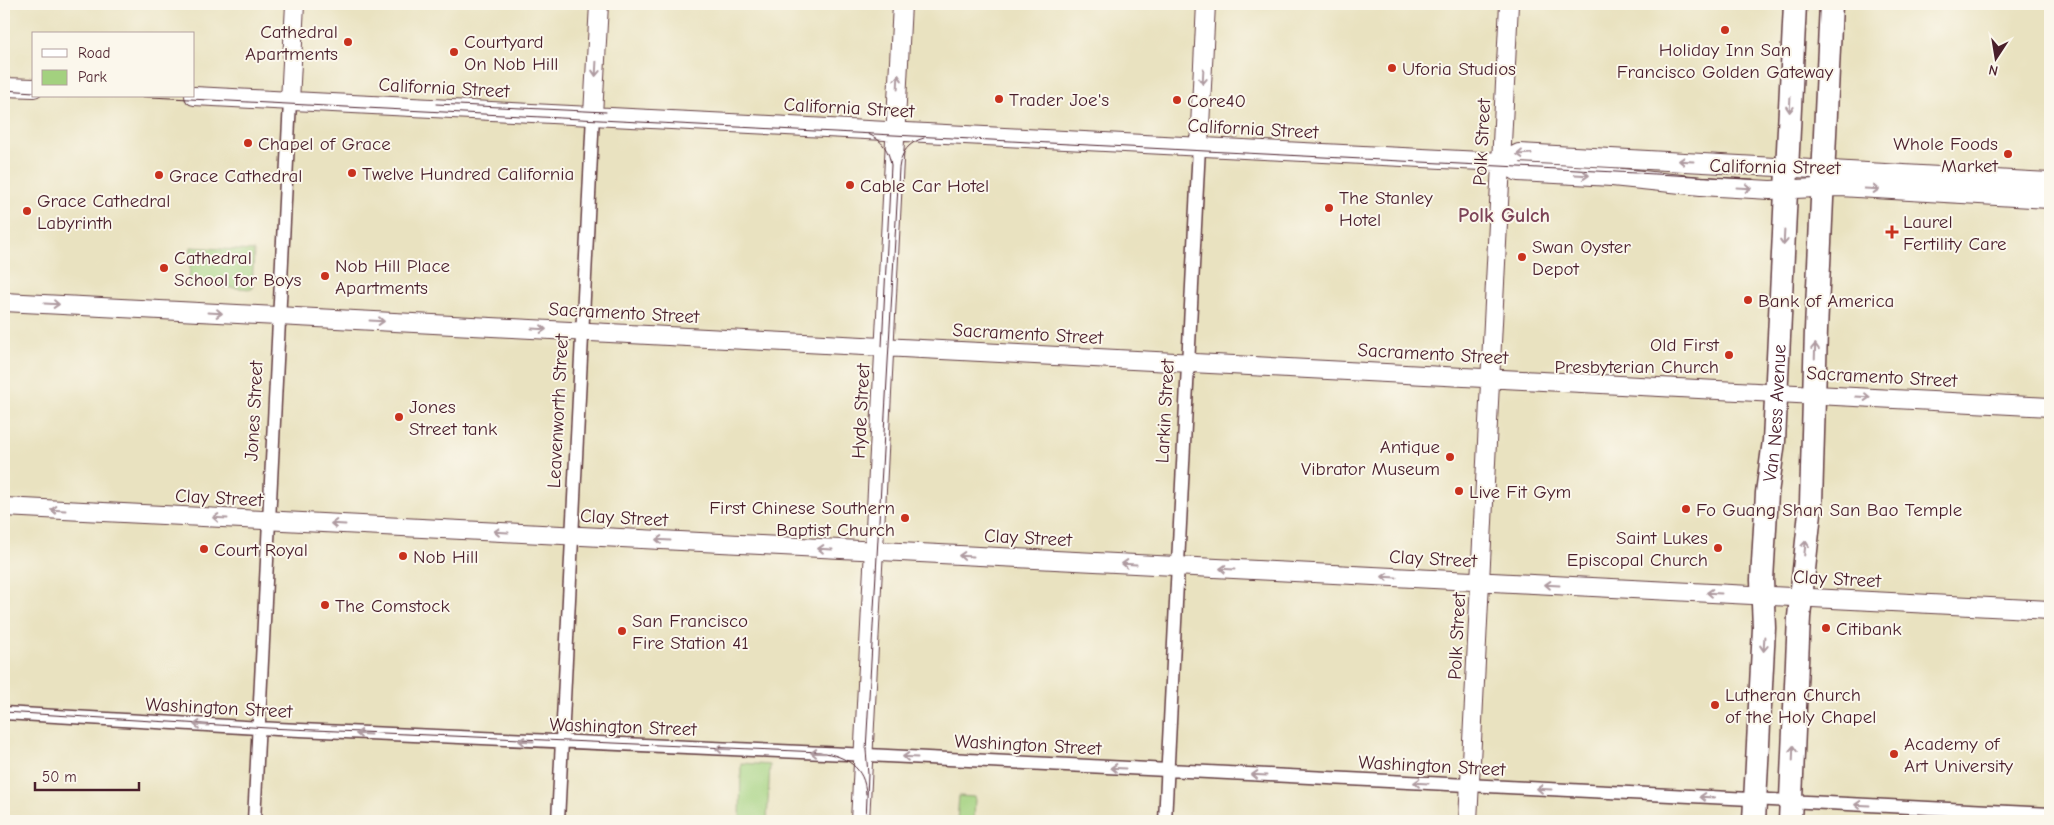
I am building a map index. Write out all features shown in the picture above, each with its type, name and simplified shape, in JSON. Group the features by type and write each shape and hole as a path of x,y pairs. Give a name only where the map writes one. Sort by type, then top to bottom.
{"highway":[{"name":"Van Ness Avenue","path":"1755,810 1764,628 1763,596 1767,493 1774,440 1795,4"},
{"name":"Van Ness Avenue","path":"1790,811 1801,597 1811,503 1831,4"}],"street":[{"name":"Jones Street","path":"254,821 296,4"},
{"name":"Leavenworth Street","path":"558,821 599,4"},
{"name":"Hyde Street","path":"860,821 902,4"},
{"name":"Larkin Street","path":"1165,821 1206,4"},
{"name":"Polk Street","path":"1468,821 1509,4"},
{"path":"4,87 32,88"},
{"name":"California Street","path":"195,96 1501,162 1518,172 1612,177 1701,186 1786,189 1824,179 2050,182"},
{"name":"California Street","path":"1501,162 1519,153 1787,166 1824,179 2050,199"},
{"name":"Sacramento Street","path":"4,302 2050,407"},
{"name":"Clay Street","path":"4,507 2050,610"},
{"name":"Washington Street","path":"4,713 561,743 864,755 1470,785 1755,810 2050,814"}],"green space":[{"path":"191,247 254,251 252,289 189,285"},
{"path":"741,763 770,765 767,821 740,821"},
{"path":"959,796 975,797 974,821 957,821"}],"tram line":[{"path":"4,90 32,92"},
{"path":"170,98 1753,179"},
{"path":"436,104 606,112"},
{"path":"868,134 878,139 884,146 889,155 891,165 882,347"},
{"path":"866,821 868,774 866,750 899,168 907,148 914,142 924,138"},
{"path":"4,712 268,728 820,752 838,756 852,764 862,777 866,794"}],"place":[{"name":"Holiday Inn San Francisco Golden Gateway","path":"1725,30"},
{"name":"Cathedral Apartments","path":"348,42"},
{"name":"Courtyard On Nob Hill","path":"454,52"},
{"name":"Uforia Studios","path":"1392,68"},
{"name":"Trader Joe's","path":"999,99"},
{"name":"Core40","path":"1177,100"},
{"name":"Chapel of Grace","path":"248,143"},
{"name":"Whole Foods Market","path":"2008,154"},
{"name":"Twelve Hundred California","path":"352,173"},
{"name":"Grace Cathedral","path":"159,175"},
{"name":"Cable Car Hotel","path":"850,185"},
{"name":"The Stanley Hotel","path":"1329,208"},
{"name":"Grace Cathedral Labyrinth","path":"27,211"},
{"name":"Laurel Fertility Care","path":"1892,232"},
{"name":"Swan Oyster Depot","path":"1522,257"},
{"name":"Cathedral School for Boys","path":"164,268"},
{"name":"Nob Hill Place Apartments","path":"325,276"},
{"name":"Bank of America","path":"1748,300"},
{"name":"Old First Presbyterian Church","path":"1729,355"},
{"name":"Jones Street tank","path":"399,417"},
{"name":"Antique Vibrator Museum","path":"1450,457"},
{"name":"Live Fit Gym","path":"1459,491"},
{"name":"Fo Guang Shan San Bao Temple","path":"1686,509"},
{"name":"First Chinese Southern Baptist Church","path":"905,518"},
{"name":"Saint Lukes Episcopal Church","path":"1718,548"},
{"name":"Court Royal","path":"204,549"},
{"name":"Nob Hill","path":"403,556"},
{"name":"The Comstock","path":"325,605"},
{"name":"Citibank","path":"1826,628"},
{"name":"San Francisco Fire Station 41","path":"622,631"},
{"name":"Lutheran Church of the Holy Chapel","path":"1715,705"},
{"name":"Academy of Art University","path":"1894,754"}],"district":[{"name":"Polk Gulch","path":"1504,215"}]}
